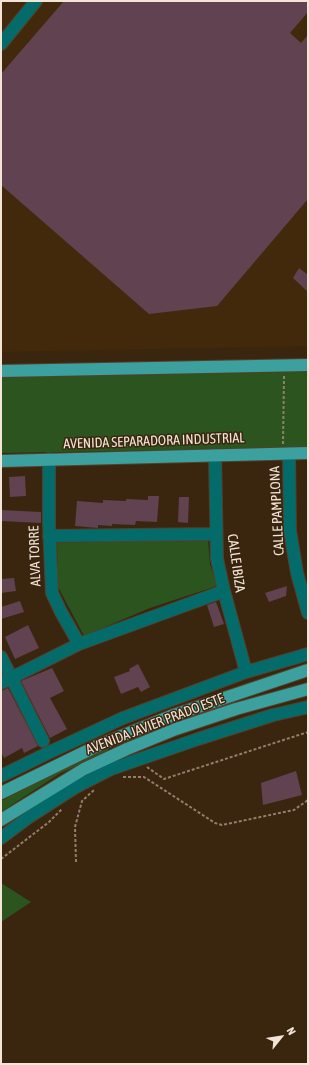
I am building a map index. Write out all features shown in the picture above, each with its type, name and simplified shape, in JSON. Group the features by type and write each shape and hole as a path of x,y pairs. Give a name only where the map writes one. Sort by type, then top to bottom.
{"main road":[{"path":"1,371 308,365"},
{"name":"AVENIDA SEPARADORA INDUSTRIAL","path":"1,461 308,453"},
{"name":"AVENIDA JAVIER PRADO ESTE","path":"1,793 99,745 171,716 308,670"},
{"name":"AVENIDA JAVIER PRADO ESTE","path":"1,820 84,769 127,749 176,729 236,709 308,689"}],"street":[{"path":"1,44 36,1"},
{"name":"CALLE PAMPLONA","path":"286,453 290,531 297,573 308,613"},
{"name":"CALLE IBIZA","path":"215,455 217,559 246,672"},
{"name":"ALVA TORRE","path":"50,459 49,536 50,576 53,597 79,644"},
{"path":"49,536 216,534"},
{"path":"6,680 79,644 224,591"},
{"path":"1,776 123,718 246,672 308,654"},
{"path":"1,656 6,680 43,740"},
{"path":"1,838 29,817 74,788 111,769 198,738 273,715 308,707"}],"path":[{"path":"284,365 286,453"},
{"path":"141,769 147,767 164,779 308,732"},
{"path":"128,773 121,776 144,777 215,823 222,825 294,810 308,800"},
{"path":"76,862 75,827 82,801 99,786"},
{"path":"84,794 95,787"},
{"path":"1,859 50,822 63,808"}],"shaded area":[{"path":"1,1 308,1 308,346 1,352"}],"green space":[{"path":"308,365 308,448 1,453 1,371"},
{"path":"208,539 210,564 217,586 150,608 84,636 58,587 57,543"},
{"path":"108,748 109,751 59,774 1,812 1,801 59,770"},
{"path":"1,883 31,902 1,922"}],"building":[{"path":"64,1 308,1 308,12 290,33 301,43 308,35 308,199 217,306 149,314 1,185 1,74"},
{"path":"299,268 308,275 308,292 293,278"},
{"path":"25,476 26,496 10,497 9,477"},
{"path":"148,496 159,496 157,522 136,521 135,525 98,525 98,528 75,526 77,501 103,503 103,500 148,500"},
{"path":"179,497 189,497 188,523 178,522"},
{"path":"1,510 41,512 41,523 1,521"},
{"path":"14,578 16,591 1,593 1,579"},
{"path":"287,586 286,596 269,602 265,593"},
{"path":"20,601 24,612 1,619 1,607"},
{"path":"216,602 224,624 214,627 207,605"},
{"path":"28,625 39,648 15,659 5,637"},
{"path":"138,664 150,687 141,692 138,687 121,694 114,677 130,671 129,669"},
{"path":"52,668 64,691 50,698 67,729 50,738 21,681"},
{"path":"8,688 38,746 24,753 22,748 4,758 1,752 1,691"},
{"path":"296,771 302,795 263,805 261,783"}]}
